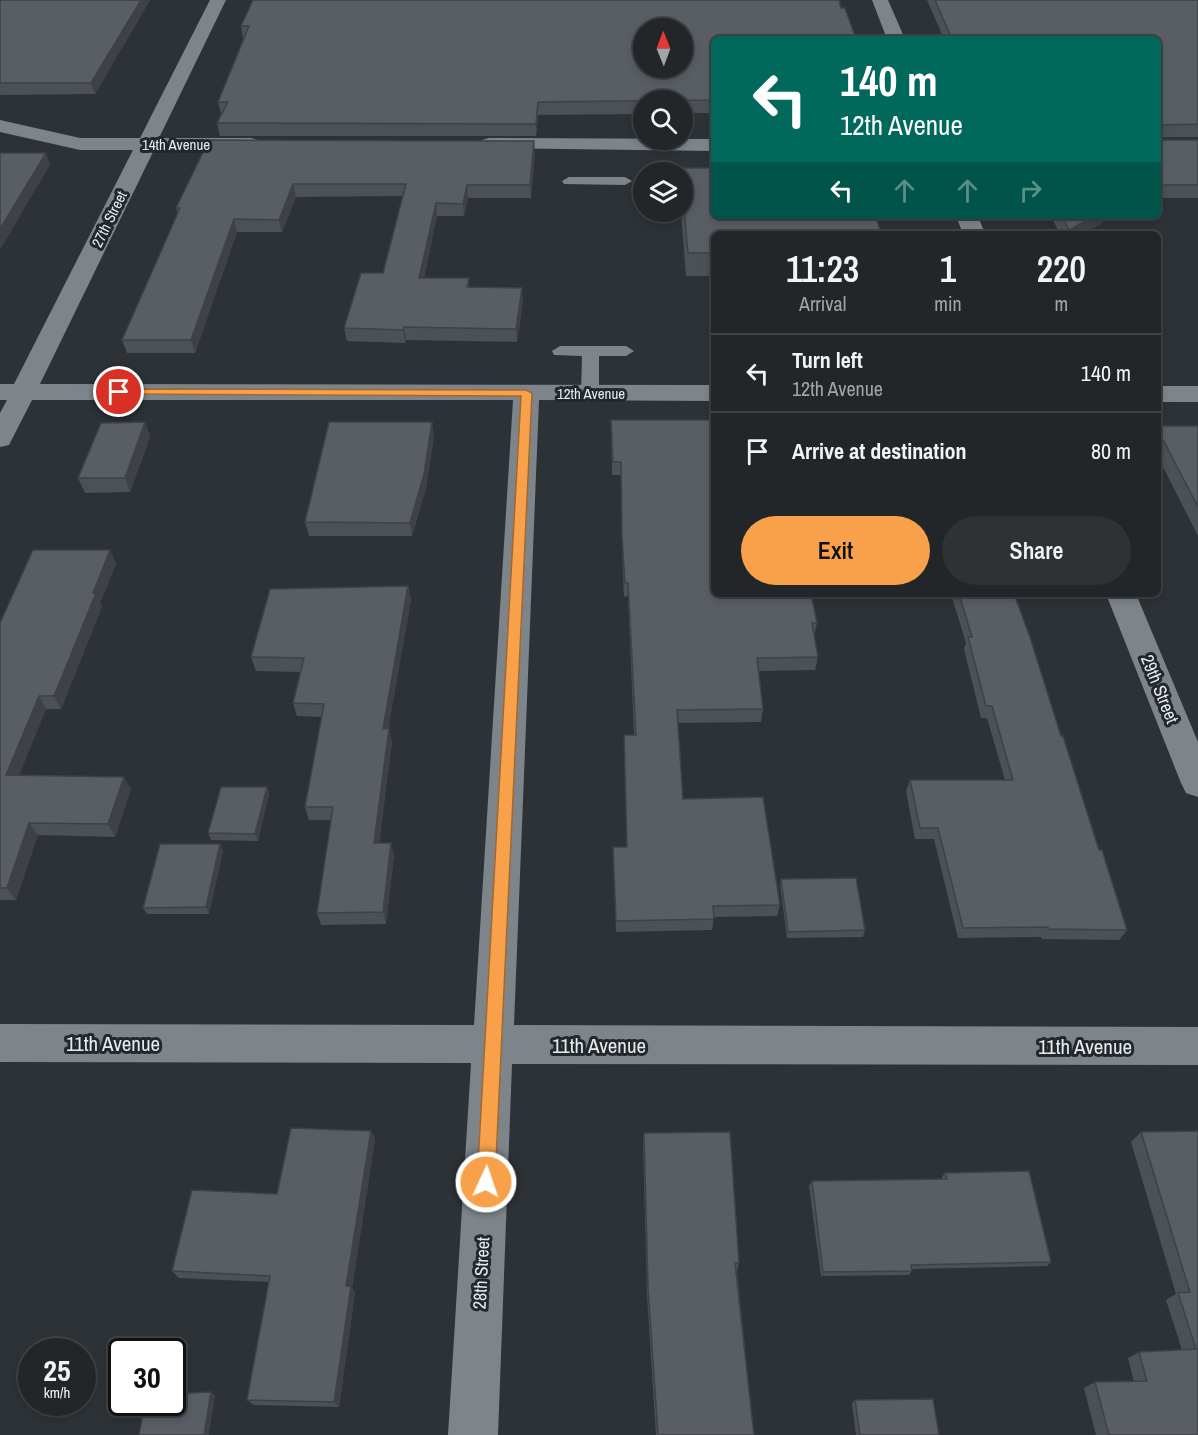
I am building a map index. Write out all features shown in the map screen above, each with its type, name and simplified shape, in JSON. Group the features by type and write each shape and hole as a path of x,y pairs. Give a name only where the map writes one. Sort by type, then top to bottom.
{"street":[{"name":"27th Street","path":"0,439 12,392 147,144 218,0"},
{"path":"880,0 895,36"},
{"name":"14th Avenue","path":"0,126 80,144 265,144"},
{"path":"466,144 711,145"},
{"name":"12th Avenue","path":"12,392 711,393"},
{"name":"28th Street","path":"473,1435 526,393"},
{"path":"1161,394 1198,394"},
{"name":"29th Street","path":"1122,597 1198,783"},
{"name":"11th Avenue","path":"0,1043 1198,1046"}],"lane":[{"path":"569,181 625,181"},
{"path":"560,351 626,351"},
{"path":"590,393 591,351"}],"building":[{"path":"0,0 141,0 91,83 0,83"},
{"path":"253,0 839,0 841,8 845,8 855,36 711,36 711,100 693,100 693,90 633,90 633,101 538,102 536,124 217,123 228,102 218,102 249,26 241,26"},
{"path":"935,0 1198,0 1198,124 1161,125 1161,36 951,36"},
{"path":"1161,139 1198,140 1198,185 1161,185"},
{"path":"209,140 534,141 530,185 467,185 463,204 436,203 419,278 469,278 467,287 522,288 516,329 344,328 361,273 383,273 406,184 293,184 279,220 234,219 191,340 122,340 180,208 176,208"},
{"path":"0,153 46,153 0,229"},
{"path":"693,168 711,168 711,219 877,219 880,231 711,231 711,253 688,253 685,222 693,222"},
{"path":"1064,219 1089,219 1069,230"},
{"path":"611,420 711,420 711,597 812,597 817,623 812,623 818,657 757,658 763,709 677,710 683,799 763,797 780,905 713,906 714,919 616,921 613,847 627,847 624,735 636,735 628,583 625,583 622,536 621,462 613,462"},
{"path":"145,422 125,478 78,478 101,423"},
{"path":"329,422 432,422 424,474 410,523 305,522"},
{"path":"1161,426 1198,426 1198,507 1161,436"},
{"path":"33,550 110,550 93,593 96,593 54,696 39,696 6,775 124,777 108,824 29,823 7,888 0,888 0,623"},
{"path":"408,586 383,729 389,728 374,843 391,843 383,912 317,913 333,807 305,807 324,704 293,703 304,658 251,657 270,589"},
{"path":"960,597 1015,597 1127,930 1048,929 1048,927 963,928 938,828 920,828 910,780 1013,780 992,706 986,706 968,637 972,637"},
{"path":"221,787 267,787 255,834 208,833"},
{"path":"160,844 220,844 206,907 143,908"},
{"path":"856,878 865,930 788,932 781,879"},
{"path":"291,1128 371,1131 346,1286 351,1286 334,1402 247,1400 270,1276 172,1271 192,1190 277,1194"},
{"path":"1198,1131 1198,1435 1109,1435 1095,1382 1147,1381 1139,1352 1196,1349 1178,1293 1190,1292 1141,1132"},
{"path":"730,1132 739,1263 735,1263 754,1435 658,1435 648,1288 644,1133"},
{"path":"1029,1171 1051,1262 911,1265 912,1271 823,1272 812,1181 947,1179 945,1173"},
{"path":"211,1392 204,1435 139,1435 142,1416 186,1416 186,1393"},
{"path":"933,1399 939,1435 860,1435 855,1400"}],"route":[{"path":"119,392 526,393 486,1182"}]}
